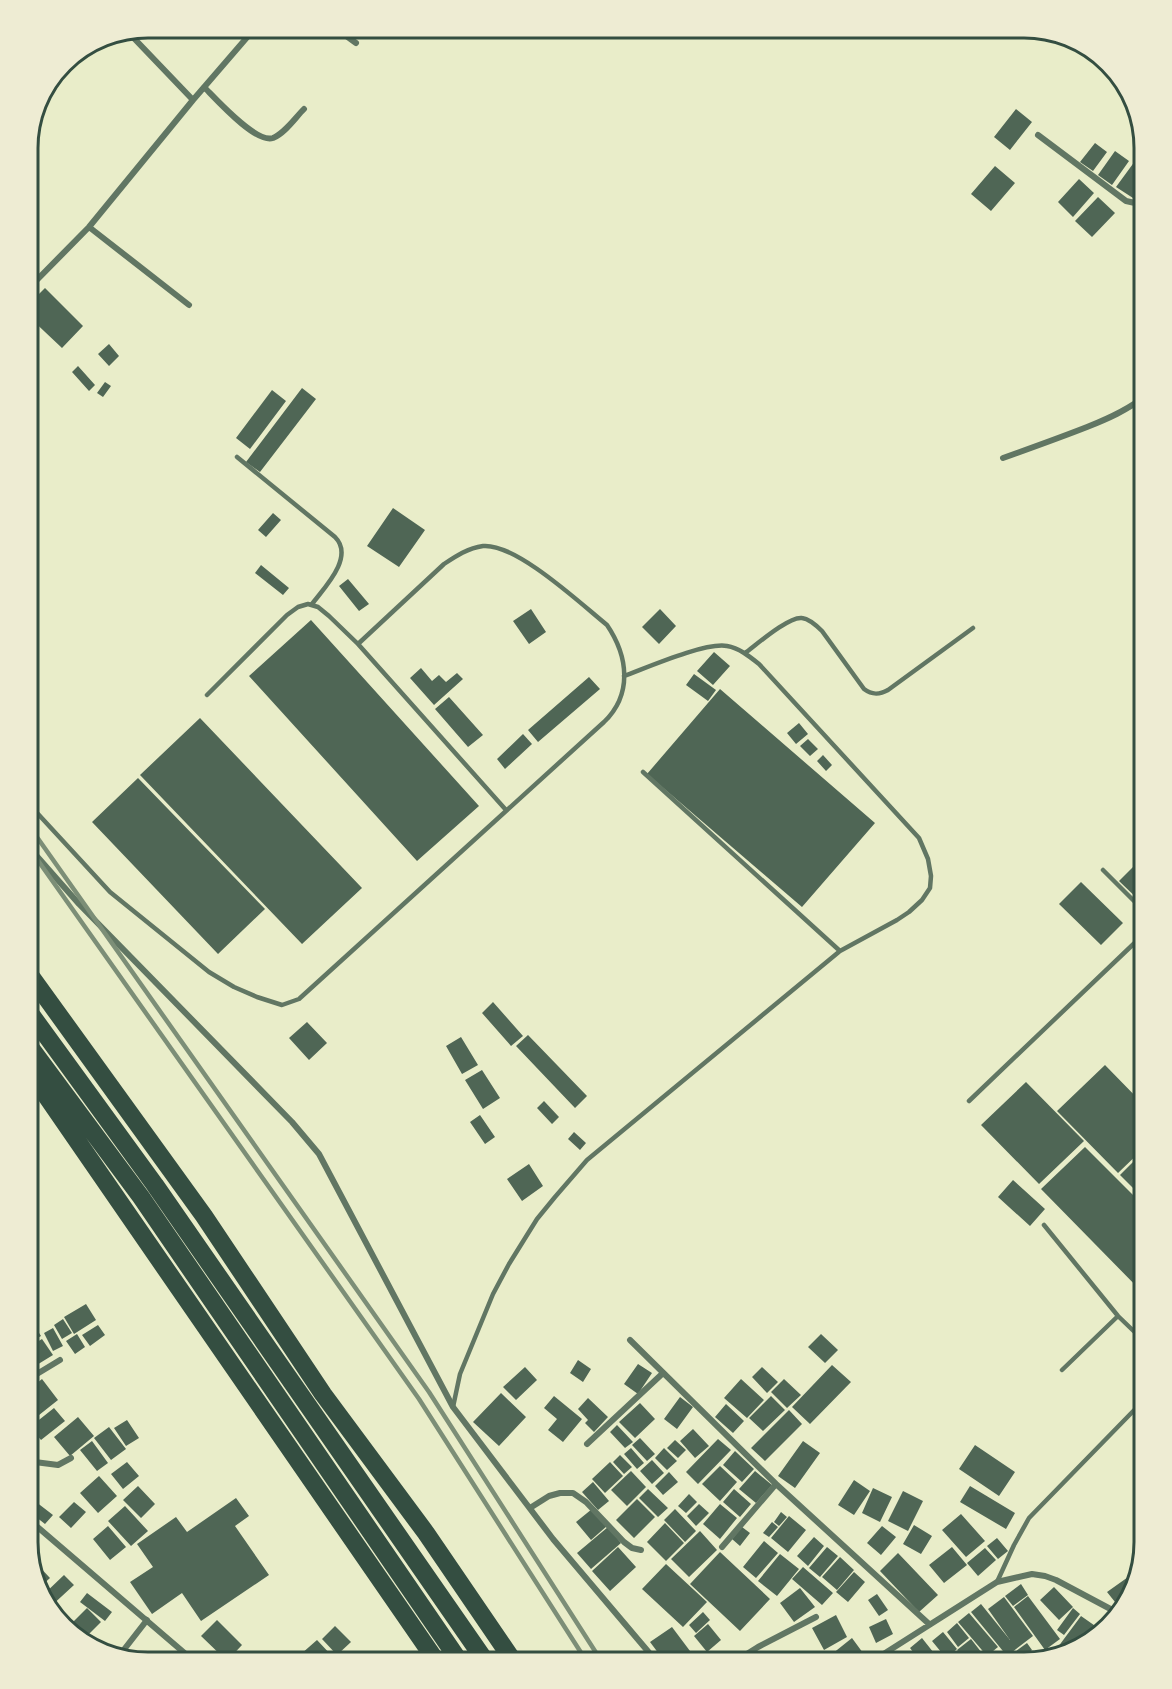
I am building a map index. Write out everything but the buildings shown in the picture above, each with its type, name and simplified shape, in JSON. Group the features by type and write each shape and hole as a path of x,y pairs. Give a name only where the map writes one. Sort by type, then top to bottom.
{"highway":[{"path":"38,986 204,1216 323,1394 426,1533 507,1651"},
{"path":"38,1024 155,1185 479,1651"},
{"path":"38,1058 141,1197 453,1651"},
{"path":"38,1084 430,1651"}],"street":[{"path":"134,38 193,100"},
{"path":"38,279 89,227 246,38"},
{"path":"349,38 356,43"},
{"path":"204,87 251,131 267,139 277,136 304,109"},
{"path":"1038,135 1126,201 1134,203"},
{"path":"89,227 189,305"},
{"path":"1003,458 1115,416 1134,405"},
{"path":"38,857 79,904 292,1122 320,1154 453,1407 553,1539 648,1652"},
{"path":"630,1340 776,1484 929,1624"},
{"path":"38,1373 60,1360"},
{"path":"587,1444 662,1374"},
{"path":"38,1462 58,1465 71,1458"},
{"path":"722,1547 776,1484"},
{"path":"530,1508 549,1496 573,1493 586,1502 624,1542 632,1548 641,1550"},
{"path":"38,1527 182,1651"},
{"path":"887,1652 997,1582 1032,1574 1045,1576 1111,1610"},
{"path":"750,1652 816,1617"},
{"path":"125,1649 147,1620"}],"lane":[{"path":"237,457 335,537 340,544 342,556 338,568 312,604"},
{"path":"38,814 110,892 209,972 234,987 282,1005 299,999 612,714 621,699 624,665 616,638 607,625 527,562 512,553 491,547 471,549 444,564 358,644"},
{"path":"207,695 287,615 298,606 312,604 322,610 358,644 506,810"},
{"path":"745,653 786,623 803,618 822,632 864,689 879,694 888,690 973,628"},
{"path":"453,1407 460,1374 493,1294 509,1264 537,1219 587,1160 840,951 897,920 922,900 930,888 931,867 919,838 759,664 745,653 725,645 714,646 675,657 624,676"},
{"path":"643,772 840,951"},
{"path":"1103,870 1134,901"},
{"path":"969,1101 1134,944"},
{"path":"1044,1226 1118,1316 1134,1331"},
{"path":"1062,1370 1118,1316"},
{"path":"997,1582 1029,1518 1134,1410"}],"railway":[{"path":"38,839 429,1392 595,1652"},
{"path":"38,861 419,1399 580,1651"}]}
